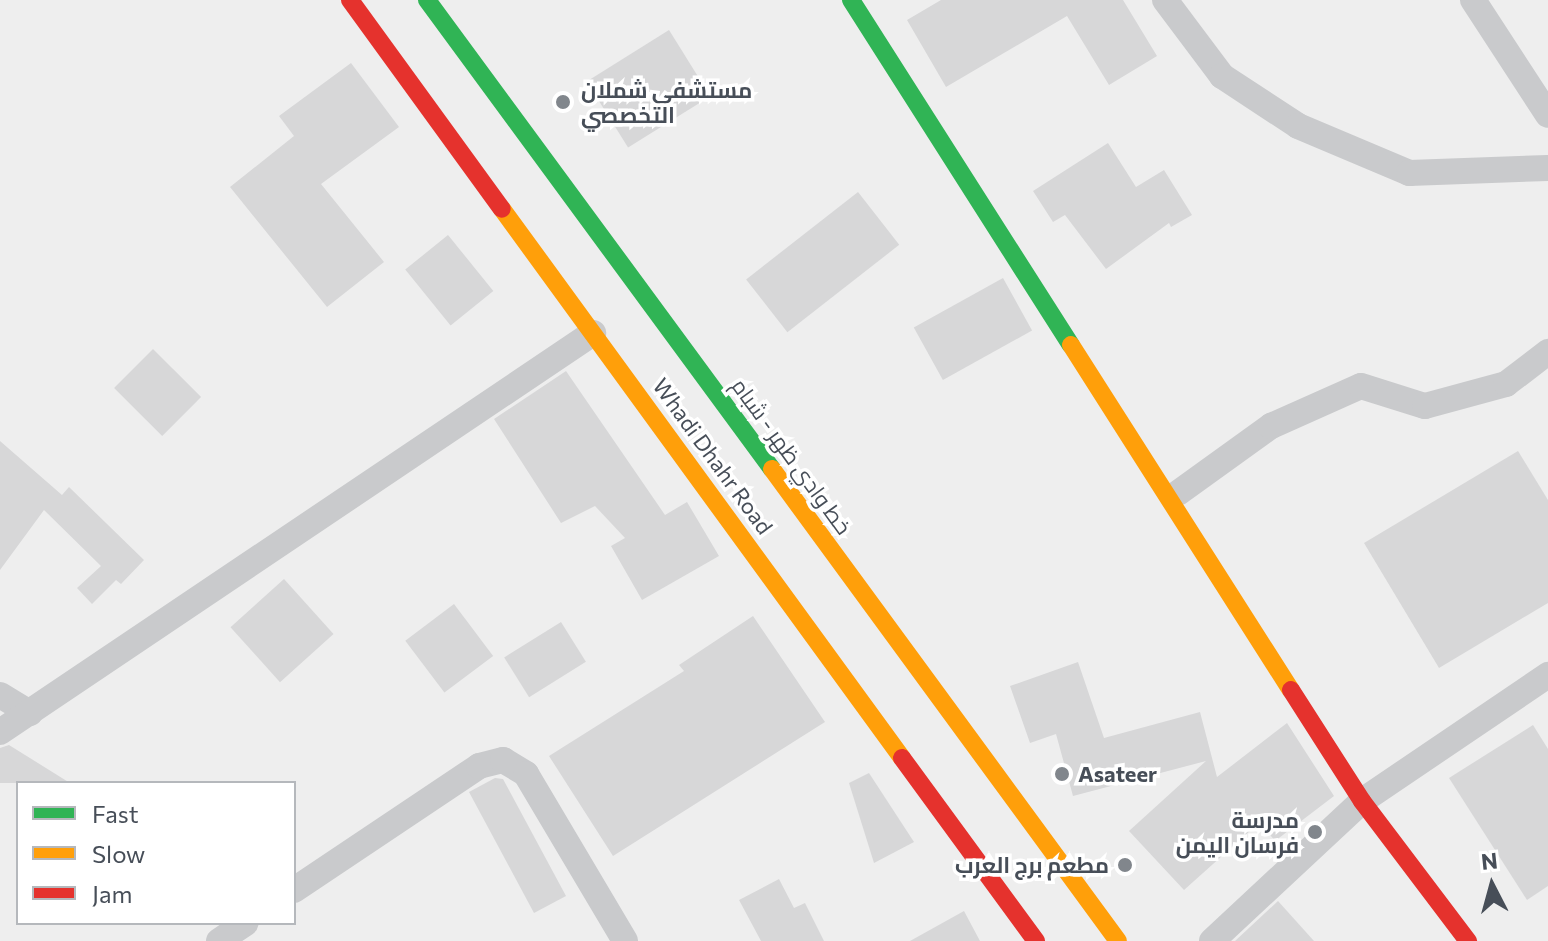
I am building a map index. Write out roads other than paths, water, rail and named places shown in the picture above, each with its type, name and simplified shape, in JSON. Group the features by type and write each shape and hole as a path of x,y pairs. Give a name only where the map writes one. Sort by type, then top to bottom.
{"main road":[{"name":"Whadi Dhahr Road","path":"350,0 1036,941"},
{"name":"خط وادي ظهر - شبام","path":"427,0 1118,941"},
{"path":"851,0 1362,801 1468,941"}],"street":[{"path":"1165,0 1222,76 1298,126 1409,173 1548,168"},
{"path":"1473,0 1548,115"},
{"path":"0,732 593,333"},
{"path":"1178,493 1271,426 1361,386 1425,406 1506,384 1548,352"},
{"path":"1212,941 1362,801 1548,675"},
{"path":"0,695 30,713"},
{"path":"296,889 479,766 503,760 526,774 625,941"},
{"path":"219,941 243,925"}],"place":[{"name":"مستشفى شملان التخصصي","path":"563,102"},
{"name":"Asateer","path":"1062,774"},
{"name":"مدرسة فرسان اليمن","path":"1315,832"},
{"name":"مطعم برج العرب","path":"1125,865"}]}
